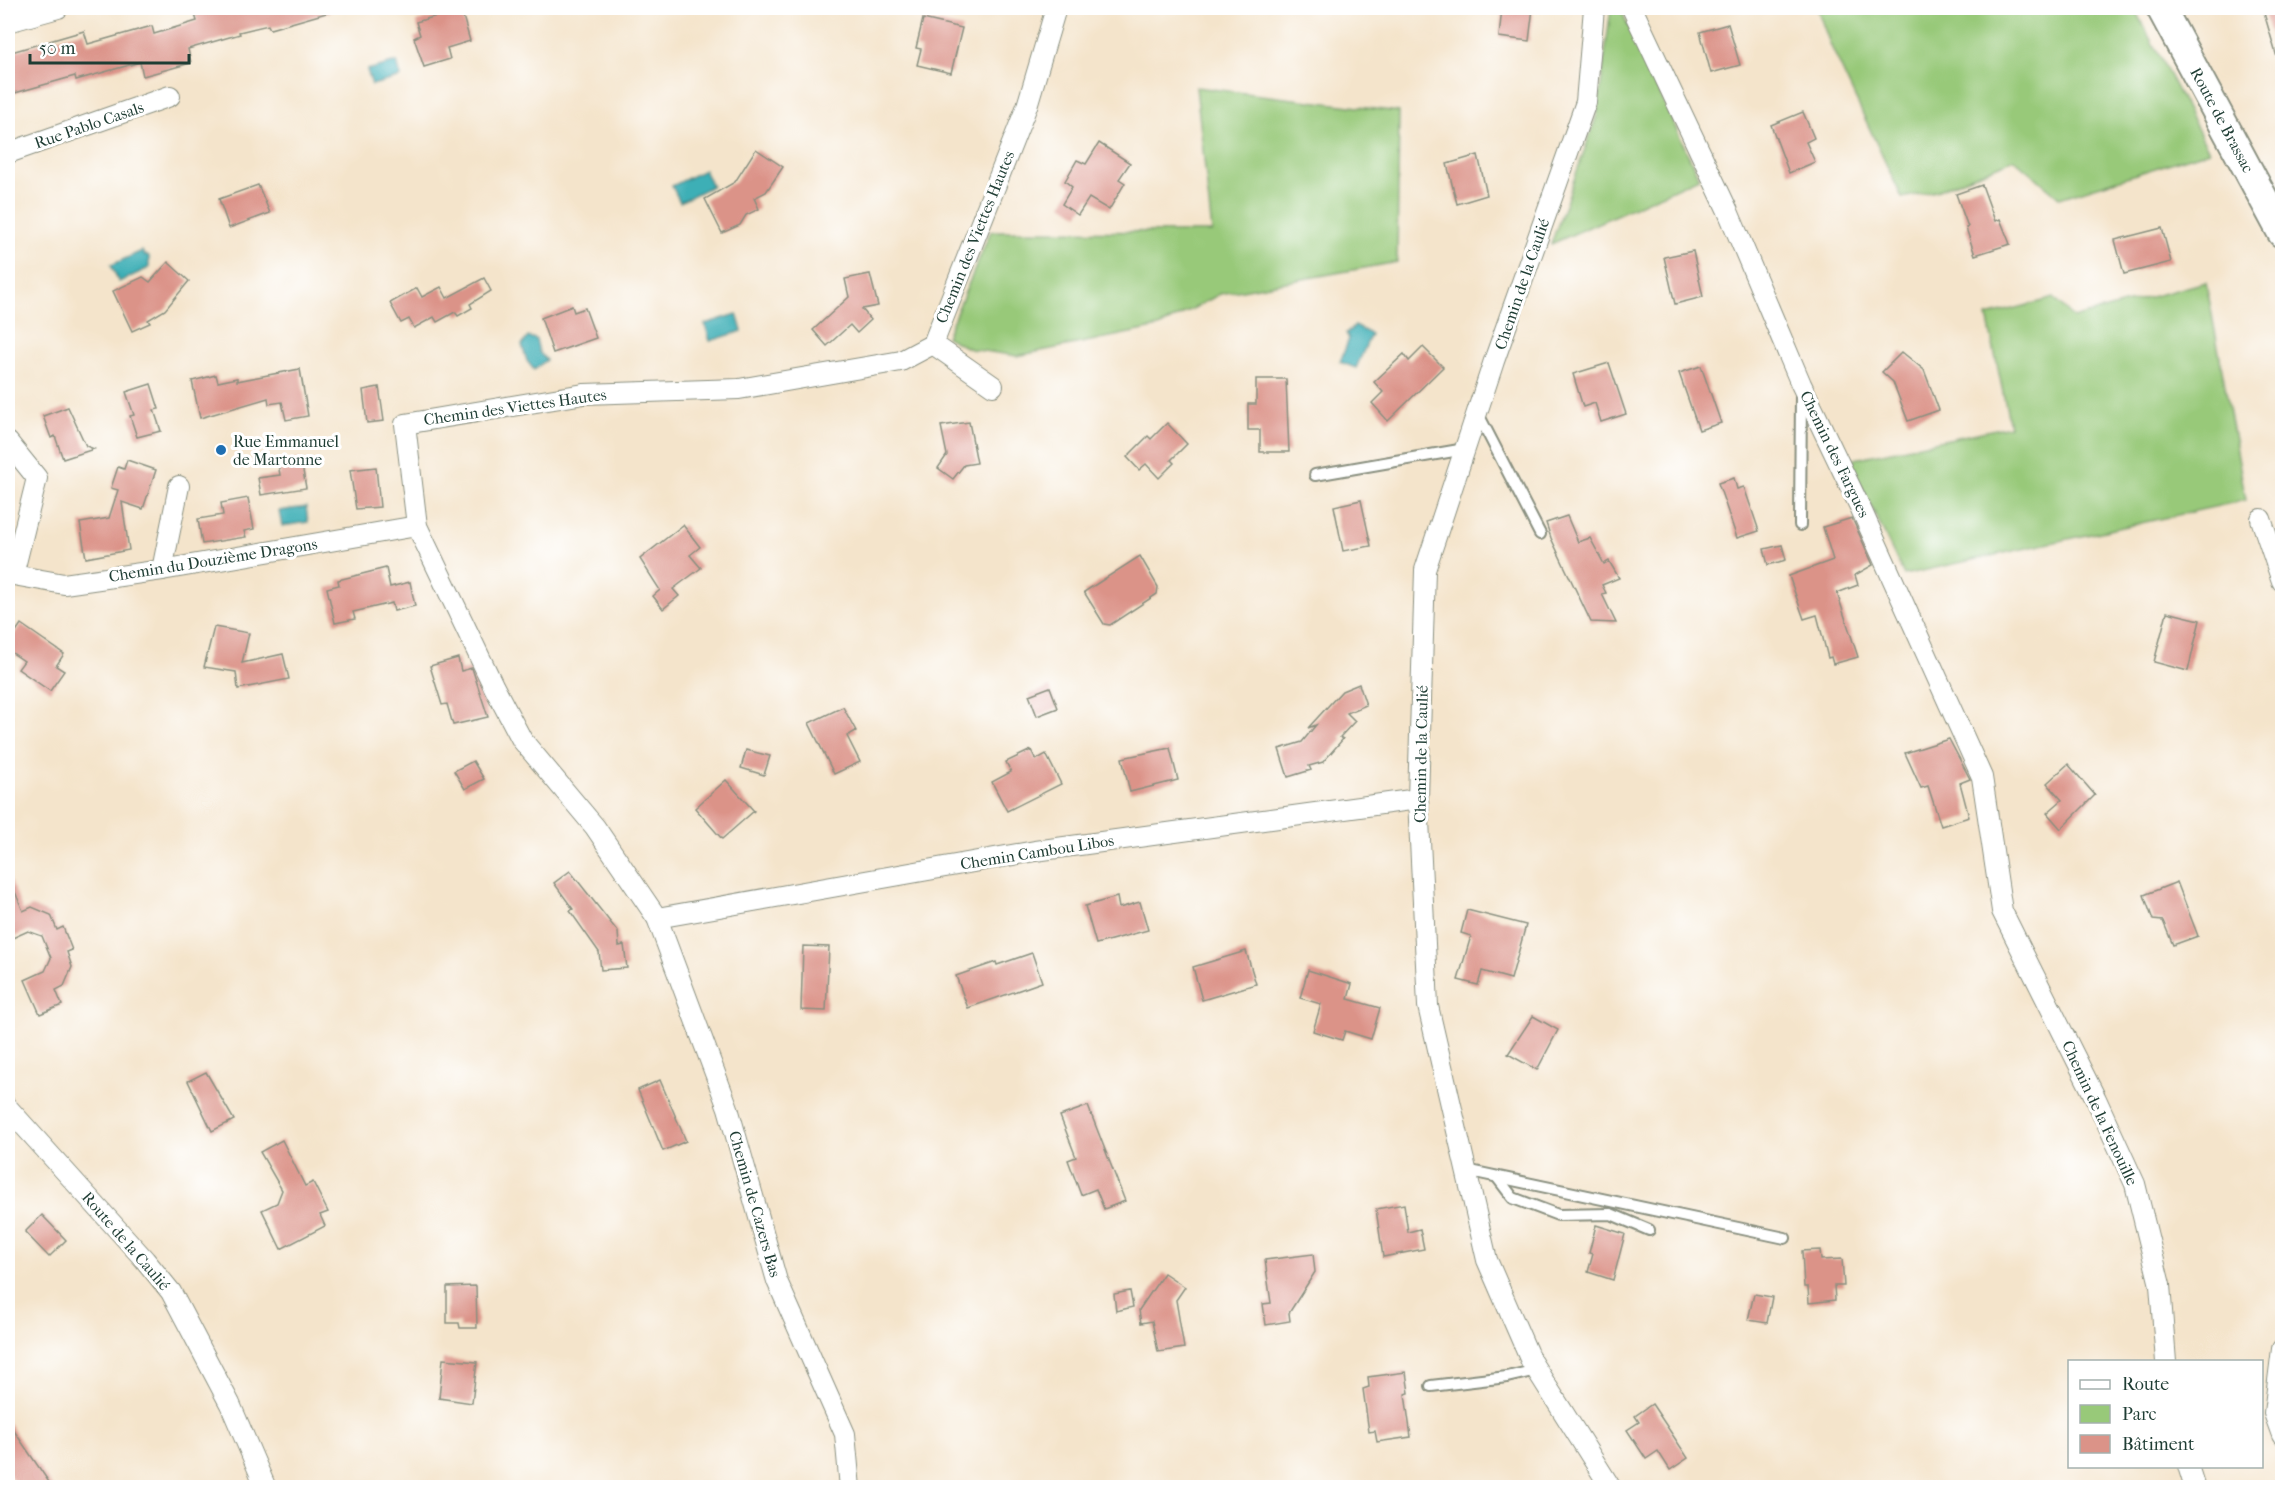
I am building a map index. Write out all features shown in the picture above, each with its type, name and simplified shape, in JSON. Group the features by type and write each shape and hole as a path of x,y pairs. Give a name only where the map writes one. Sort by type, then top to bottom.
{"main road":[{"name":"Route de Brassac","path":"2161,8 2283,233"}],"street":[{"path":"8,22 58,8"},
{"name":"Chemin des Viettes Hautes","path":"657,918 596,827 522,740 494,687 417,526 405,424 584,394 739,389 901,361 933,344 1027,106 1056,8"},
{"name":"Chemin de la Caulié","path":"1594,8 1586,102 1477,412 1425,570 1418,799 1428,1006 1487,1260 1537,1370 1611,1488"},
{"name":"Chemin des Fargues","path":"1632,8 1727,210 1801,384 1860,507 1982,777 2002,911"},
{"name":"Rue Pablo Casals","path":"8,153 170,96"},
{"path":"933,344 993,386"},
{"path":"8,442 37,478 10,575"},
{"path":"162,570 179,486"},
{"path":"2260,519 2283,581"},
{"name":"Chemin du Douzième Dragons","path":"10,575 64,584 162,570 417,526"},
{"name":"Chemin Cambou Libos","path":"657,918 1035,851 1418,799"},
{"name":"Chemin de la Fenouille","path":"2002,911 2096,1099 2135,1184 2160,1285 2166,1360"},
{"name":"Chemin de Cazers Bas","path":"657,918 728,1108 777,1281 845,1434 850,1488"},
{"name":"Route de la Caulié","path":"8,1108 146,1260 171,1292 230,1404 266,1488"},
{"path":"2283,1349 2274,1413 2283,1435"},
{"path":"2188,1468 2194,1488"}],"lane":[{"path":"1800,525 1801,384"},
{"path":"1477,412 1539,534"},
{"path":"1315,475 1465,449"},
{"path":"1466,1170 1785,1238"},
{"path":"1497,1177 1513,1198 1558,1215 1611,1214 1649,1230"},
{"path":"1431,1386 1507,1377 1537,1370"}],"green space":[{"path":"1611,8 1620,8 1699,178 1551,244 1597,115"},
{"path":"1817,8 2134,8 2209,151 2060,198 2014,159 1936,191 1902,198 1830,44"},
{"path":"1196,87 1399,112 1397,262 1220,294 1159,327 1017,356 970,349 946,337 991,231 1212,232"},
{"path":"2206,282 2246,500 1904,575 1849,460 2010,426 1987,316 2054,298 2073,318"}],"water":[{"path":"397,62 401,77 372,85 367,70"},
{"path":"704,170 712,186 680,202 672,186"},
{"path":"142,251 144,255 149,256 149,268 119,282 111,265"},
{"path":"737,314 742,331 710,341 705,324"},
{"path":"1355,326 1371,334 1356,368 1340,362 1349,339 1346,333"},
{"path":"528,337 536,339 539,352 546,360 534,370 527,361 522,345"},
{"path":"306,507 308,522 282,526 279,511"}],"building":[{"path":"193,8 330,8 330,12 270,29 268,25 239,32 240,34 188,49 191,63 143,76 140,62 76,80 75,76 8,95 8,53 84,31 88,44 152,26 154,34 197,21"},
{"path":"1502,8 1533,8 1529,41 1499,37"},
{"path":"2283,8 2283,60 2278,61 2264,13"},
{"path":"461,9 470,41 447,48 450,59 424,67 414,38 420,35 416,22"},
{"path":"923,19 962,28 951,73 917,65 921,49 916,48"},
{"path":"1728,24 1740,65 1711,73 1700,32"},
{"path":"1803,112 1814,138 1806,142 1815,162 1789,173 1771,125"},
{"path":"1099,143 1130,163 1119,179 1125,183 1109,210 1089,198 1078,215 1062,204 1072,187 1065,181 1077,160 1086,164"},
{"path":"756,149 783,167 766,192 754,198 759,209 746,215 740,225 722,233 705,199 735,182"},
{"path":"1478,155 1487,195 1457,204 1447,164"},
{"path":"258,185 270,213 229,228 219,199"},
{"path":"1982,185 1995,221 2000,219 2010,244 1975,255 1956,194"},
{"path":"2162,228 2171,262 2124,274 2115,240"},
{"path":"1693,251 1703,297 1675,304 1664,257"},
{"path":"168,262 189,281 165,310 148,320 150,323 132,331 113,291 143,277 150,282"},
{"path":"870,274 878,306 862,309 871,320 857,333 850,325 827,346 813,330 849,297 845,279"},
{"path":"484,278 491,291 470,304 472,308 458,316 455,312 437,322 434,317 414,328 409,319 401,323 390,303 417,288 422,297 441,287 447,298"},
{"path":"572,306 574,312 585,308 596,338 553,353 541,318"},
{"path":"1423,347 1443,367 1388,421 1372,403 1383,392 1374,382 1404,354 1409,361"},
{"path":"1902,352 1924,370 1939,410 1908,421 1893,382 1882,372"},
{"path":"1609,363 1626,414 1601,422 1595,403 1583,407 1573,374"},
{"path":"1701,366 1721,423 1699,430 1679,373"},
{"path":"300,369 308,416 286,420 282,402 269,404 268,398 200,418 192,381 216,375 218,382 237,378 237,381"},
{"path":"1256,379 1286,379 1289,452 1260,452 1260,430 1248,430 1248,404 1256,404"},
{"path":"151,384 159,409 154,410 161,431 137,437 130,416 134,415 126,392"},
{"path":"379,387 384,421 367,423 363,390"},
{"path":"68,407 86,446 94,449 63,459 55,436 51,438 43,416"},
{"path":"969,422 977,463 964,465 953,479 938,468 947,455 941,426"},
{"path":"1167,423 1187,444 1171,460 1174,463 1159,478 1146,464 1139,470 1127,457 1148,436 1151,439"},
{"path":"301,459 306,488 261,495 258,478 280,475 278,463"},
{"path":"127,460 156,470 143,509 122,502 129,550 86,558 80,523 109,518 118,490 111,488 118,467 124,469"},
{"path":"376,467 380,507 356,509 350,470"},
{"path":"1734,478 1737,489 1744,487 1759,531 1737,538 1718,483"},
{"path":"248,498 254,529 244,531 246,537 202,544 198,519 223,515 221,503"},
{"path":"1361,500 1371,546 1343,551 1334,506"},
{"path":"1567,516 1578,542 1590,538 1604,564 1609,561 1619,578 1602,585 1606,593 1602,594 1616,623 1591,622 1551,538 1546,523"},
{"path":"1852,518 1873,565 1855,575 1858,585 1837,593 1858,657 1833,664 1831,657 1828,658 1817,615 1804,619 1789,576 1833,560 1823,527"},
{"path":"683,525 700,547 690,555 701,568 673,589 679,596 663,609 653,596 660,590 640,559"},
{"path":"1782,545 1786,560 1768,565 1764,549"},
{"path":"1140,556 1158,587 1157,594 1110,625 1104,624 1084,592"},
{"path":"386,568 390,587 410,582 415,606 394,611 392,603 353,612 355,619 335,623 327,588 339,585 338,580"},
{"path":"2167,612 2200,620 2188,671 2154,662"},
{"path":"21,624 64,654 56,666 64,671 50,691 18,669 24,661 8,650 8,643"},
{"path":"214,627 249,633 242,663 283,654 289,679 238,689 236,672 204,667"},
{"path":"458,658 461,671 472,668 488,717 453,725 447,704 442,705 430,666"},
{"path":"1359,684 1366,705 1347,713 1355,721 1340,737 1343,739 1323,762 1309,766 1311,770 1288,777 1279,749 1302,742 1316,725 1308,728 1342,691"},
{"path":"1050,687 1058,708 1037,716 1029,695"},
{"path":"843,707 856,731 847,736 860,762 834,774 809,723"},
{"path":"1949,739 1970,779 1960,783 1969,817 1941,826 1928,786 1921,788 1905,753"},
{"path":"1170,748 1178,780 1130,792 1122,758"},
{"path":"746,750 770,756 764,775 741,768"},
{"path":"1031,750 1036,760 1046,754 1061,784 1007,811 992,782 1011,772 1006,762"},
{"path":"473,761 484,779 465,789 454,771"},
{"path":"2068,764 2095,795 2061,829 2047,813 2062,800 2047,783"},
{"path":"726,780 754,811 722,839 695,808"},
{"path":"570,871 618,932 619,946 624,945 627,968 601,970 599,952 570,911 573,909 554,883"},
{"path":"8,875 23,911 32,907 51,915 57,930 63,927 72,950 67,952 72,967 64,986 56,990 62,1005 40,1014 25,980 45,971 51,958 42,936 28,931 8,940"},
{"path":"2177,882 2198,936 2173,945 2163,921 2153,920 2144,895"},
{"path":"1117,897 1119,908 1140,902 1148,930 1096,944 1085,906"},
{"path":"1467,910 1526,925 1511,979 1482,971 1478,985 1458,980 1471,936 1461,933"},
{"path":"803,946 829,947 826,1011 801,1010"},
{"path":"1246,951 1256,984 1202,1000 1193,967"},
{"path":"1032,953 1042,982 968,1008 956,976 996,962 997,965"},
{"path":"1308,970 1352,984 1348,999 1380,1008 1371,1039 1345,1031 1342,1040 1313,1031 1321,1004 1300,998"},
{"path":"1533,1016 1558,1030 1537,1070 1508,1054"},
{"path":"206,1072 234,1120 212,1131 188,1081"},
{"path":"660,1080 686,1141 663,1151 638,1090"},
{"path":"1088,1106 1125,1201 1104,1209 1096,1189 1081,1195 1068,1160 1076,1157 1060,1116"},
{"path":"282,1140 305,1186 313,1182 328,1212 320,1215 325,1226 281,1249 262,1210 277,1203 282,1190 260,1152"},
{"path":"1404,1204 1408,1232 1420,1229 1424,1249 1383,1257 1376,1209"},
{"path":"42,1215 66,1240 49,1257 25,1232"},
{"path":"1596,1225 1625,1234 1613,1280 1588,1272 1593,1254 1589,1253"},
{"path":"1820,1250 1821,1260 1842,1259 1844,1286 1834,1286 1835,1300 1809,1303 1808,1287 1804,1287 1802,1251"},
{"path":"1313,1254 1315,1272 1289,1313 1290,1321 1266,1325 1263,1304 1271,1303 1265,1260"},
{"path":"1164,1273 1185,1287 1176,1300 1184,1348 1158,1352 1152,1321 1141,1323 1139,1310"},
{"path":"476,1286 477,1328 460,1328 459,1323 447,1323 447,1287"},
{"path":"1130,1291 1133,1307 1116,1311 1114,1294"},
{"path":"1754,1294 1772,1297 1767,1323 1748,1320"},
{"path":"443,1359 477,1362 472,1403 439,1398"},
{"path":"1406,1372 1409,1393 1405,1394 1411,1437 1377,1442 1375,1431 1369,1432 1363,1389 1369,1387 1368,1377"},
{"path":"1652,1404 1688,1458 1670,1470 1658,1451 1646,1459 1627,1430 1639,1422 1635,1416"},
{"path":"8,1422 53,1488 18,1488 8,1473"}],"place":[{"name":"Rue Emmanuel de Martonne","path":"221,450"}]}
